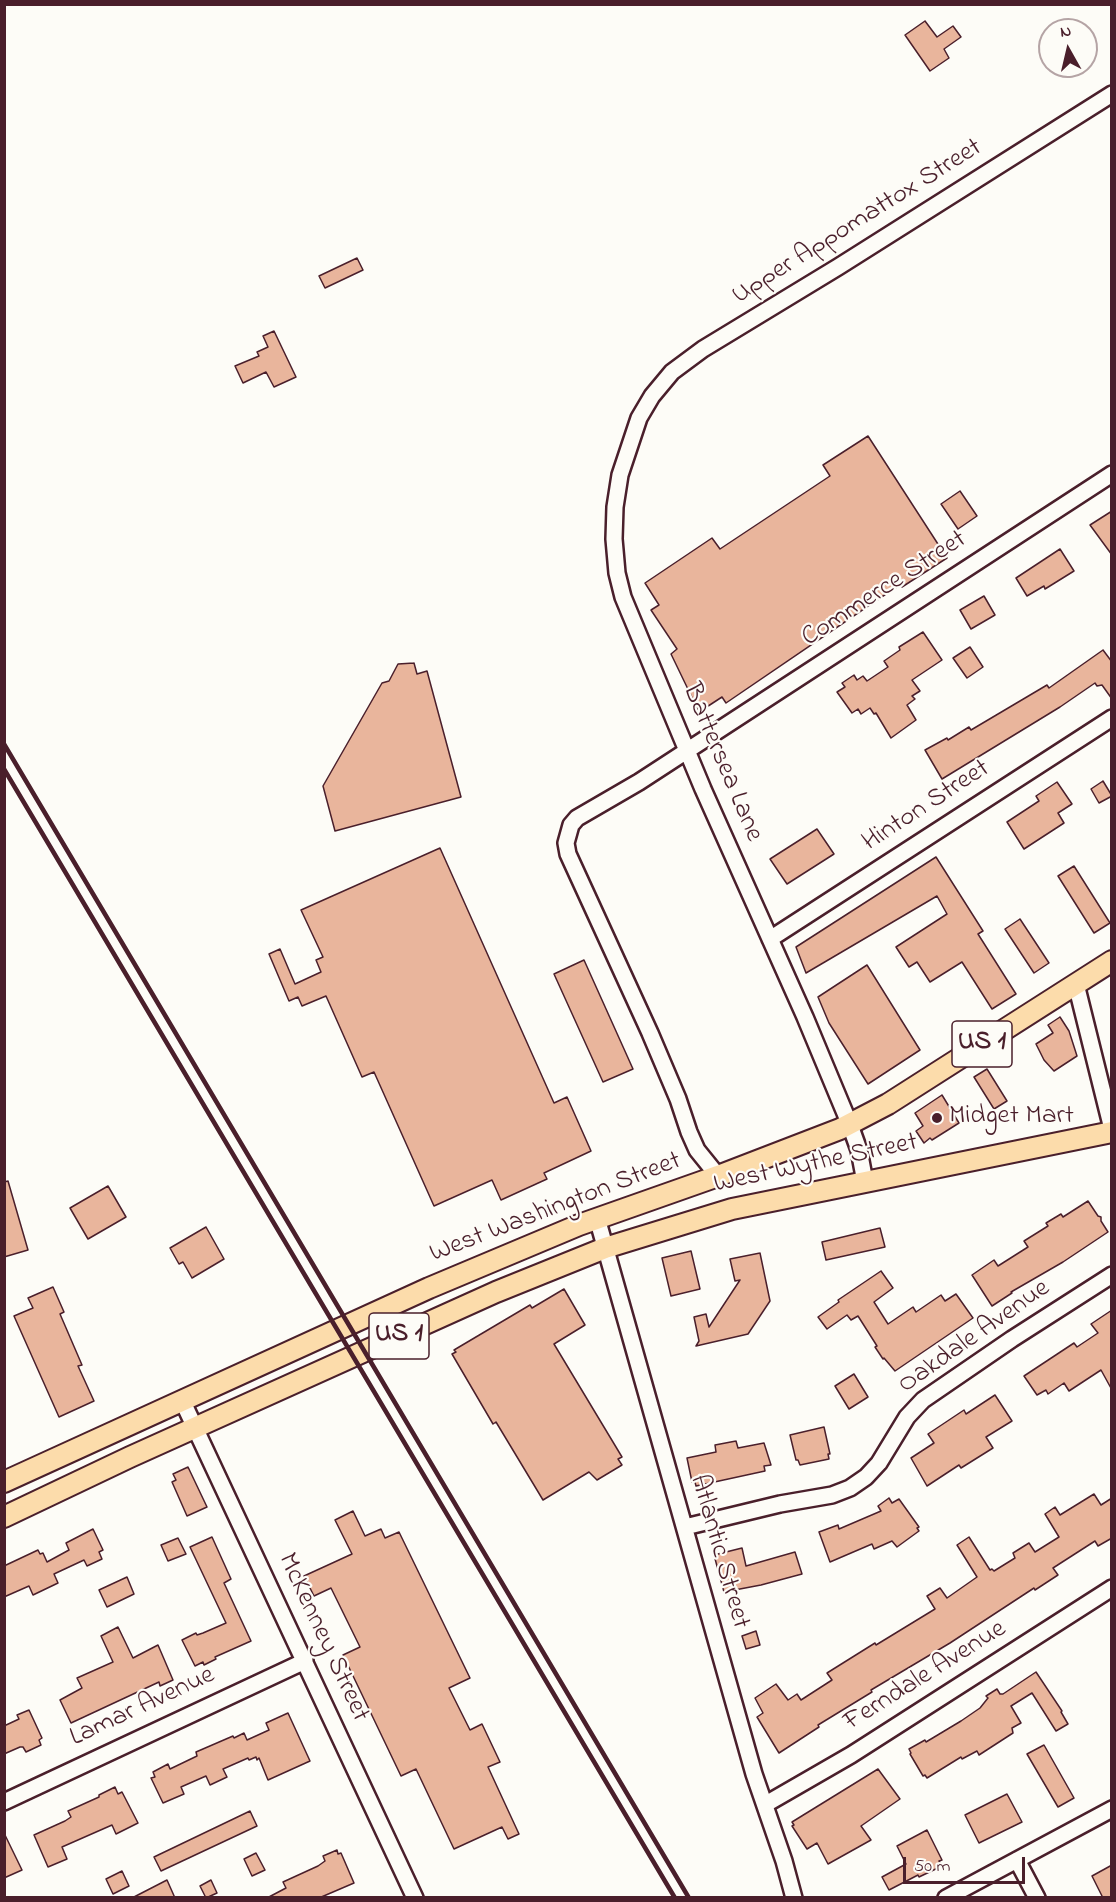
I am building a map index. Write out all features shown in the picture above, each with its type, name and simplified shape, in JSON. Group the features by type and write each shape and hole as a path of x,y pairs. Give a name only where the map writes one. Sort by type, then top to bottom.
{"main road":[{"name":"West Washington Street","path":"4,1482 429,1288 597,1218 718,1176 850,1125 888,1104 1112,961"},
{"name":"West Wythe Street","path":"605,1248 732,1209 1112,1130"},
{"name":"West Washington Street","path":"4,1517 496,1292 605,1248"}],"street":[{"name":"Upper Appomattox Street","path":"643,410 672,372 703,349 838,267 1112,94"},
{"name":"Battersea Lane","path":"643,410 628,447 615,507 614,539 622,597 850,1125 860,1150 865,1182"},
{"name":"Commerce Street","path":"718,1176 698,1150 688,1132 678,1099 568,854 567,832 578,818 688,751 1112,474"},
{"name":"Hinton Street","path":"770,939 1112,718"},
{"path":"1076,984 1112,1130"},
{"name":"Atlantic Street","path":"597,1218 754,1774 766,1804 794,1898"},
{"name":"Oakdale Avenue","path":"685,1527 780,1504 832,1495 850,1488 866,1477 879,1463 907,1417 922,1400 1112,1275"},
{"name":"McKenney Street","path":"182,1400 415,1898"},
{"name":"Ferndale Avenue","path":"766,1804 851,1755 1112,1588"},
{"name":"Lamar Avenue","path":"4,1802 305,1661"},
{"path":"946,1898 1112,1809"},
{"path":"1017,1860 1037,1898"}],"building":[{"path":"925,21 937,37 953,26 961,37 944,49 949,58 930,71 905,35"},
{"path":"357,258 363,270 325,288 319,276"},
{"path":"274,331 296,377 274,387 266,372 243,383 235,366 259,356 257,352 268,347 263,336"},
{"path":"868,436 947,558 902,587 900,585 880,598 726,703 722,697 699,712 671,654 677,649 651,610 659,605 645,583 712,538 720,549 830,476 823,465"},
{"path":"960,491 977,516 958,529 941,504"},
{"path":"1112,511 1112,555 1090,525"},
{"path":"1060,549 1074,571 1045,589 1044,586 1027,596 1016,578"},
{"path":"984,596 995,615 971,629 960,610"},
{"path":"923,632 942,660 912,680 920,691 912,696 915,699 907,705 916,720 891,738 876,713 874,714 870,708 861,714 858,709 852,713 837,692 845,687 842,683 854,675 857,680 863,676 867,681 888,667 884,661 900,650 899,647"},
{"path":"970,647 983,667 967,678 953,658"},
{"path":"1103,650 1112,662 1112,699 1102,685 1097,686 1095,683 942,779 925,750 969,727 971,730 1047,685 1049,688"},
{"path":"414,663 417,674 427,671 461,797 335,831 323,786 382,683 389,681 398,664"},
{"path":"1103,781 1112,796 1099,803 1091,789"},
{"path":"1057,782 1072,804 1058,813 1064,823 1024,849 1007,822 1039,801 1036,796"},
{"path":"817,829 834,854 787,884 770,859"},
{"path":"440,848 554,1103 567,1097 591,1151 544,1173 547,1179 501,1200 492,1180 434,1206 374,1072 362,1077 326,996 302,1006 298,997 289,1001 269,954 280,949 295,984 321,972 316,960 323,957 301,910"},
{"path":"936,857 983,931 978,934 1016,994 992,1009 962,962 930,982 917,962 909,967 896,947 947,914 937,896 806,973 796,947"},
{"path":"1074,866 1110,923 1094,933 1058,876"},
{"path":"1020,919 1049,963 1034,973 1005,929"},
{"path":"584,960 633,1069 603,1082 554,974"},
{"path":"867,965 920,1050 868,1084 829,1023 818,997"},
{"path":"1060,1017 1069,1031 1077,1056 1054,1071 1044,1060 1036,1044 1053,1033 1048,1025"},
{"name":"Midget Mart","path":"987,1069 1007,1101 994,1109 974,1077"},
{"name":"Midget Mart","path":"942,1095 959,1123 924,1143 916,1131 923,1126 915,1113"},
{"path":"8,1181 28,1250 4,1257 4,1182"},
{"path":"108,1186 126,1217 88,1239 70,1208"},
{"path":"1088,1201 1101,1217 1108,1232 992,1306 972,1275 994,1260 998,1266 1028,1247 1024,1241 1048,1226 1046,1223 1061,1214 1063,1217"},
{"path":"206,1227 224,1259 192,1278 183,1262 179,1264 170,1248"},
{"path":"880,1228 885,1247 826,1260 822,1242"},
{"path":"691,1251 700,1289 671,1296 662,1258"},
{"path":"760,1253 770,1301 748,1334 696,1346 699,1341 694,1317 706,1314 709,1327 740,1280 735,1281 730,1259"},
{"path":"881,1271 893,1288 874,1302 888,1324 913,1307 916,1312 941,1295 945,1301 956,1294 973,1318 895,1371 883,1359 858,1316 851,1320 847,1315 827,1329 818,1317 839,1302 838,1300"},
{"path":"53,1287 64,1312 60,1314 82,1365 78,1366 94,1401 59,1417 14,1316 33,1308 28,1298"},
{"path":"564,1289 585,1325 554,1344 622,1457 618,1459 622,1465 597,1480 589,1472 543,1500 496,1422 493,1424 452,1354 456,1352 454,1350 530,1305 532,1308"},
{"path":"1112,1310 1112,1390 1101,1370 1069,1391 1064,1383 1048,1394 1046,1390 1037,1395 1024,1376 1074,1343 1077,1347 1098,1333 1091,1324"},
{"path":"854,1374 868,1397 849,1409 835,1386"},
{"path":"995,1395 1012,1421 986,1437 993,1448 961,1468 959,1465 927,1486 911,1458 934,1443 928,1434 964,1410 966,1414"},
{"path":"824,1427 829,1459 800,1465 796,1460 790,1435"},
{"path":"736,1441 738,1448 764,1443 771,1465 764,1466 765,1471 696,1486 695,1482 692,1482 687,1458 716,1452 715,1445"},
{"path":"188,1467 207,1507 187,1516 172,1482 176,1480 173,1474"},
{"path":"1094,1494 1101,1505 1112,1498 1112,1538 1098,1546 1095,1541 1053,1568 1058,1575 871,1690 872,1692 818,1725 819,1727 779,1753 757,1717 763,1713 755,1698 776,1684 788,1700 797,1694 801,1700 832,1680 827,1673 935,1609 927,1596 940,1588 947,1598 977,1577 957,1545 969,1537 990,1570 994,1571 1015,1558 1013,1553 1029,1543 1035,1552 1059,1537 1045,1514 1055,1507 1060,1515"},
{"path":"889,1498 892,1503 899,1499 919,1527 917,1528 919,1531 897,1547 892,1541 874,1549 872,1544 830,1562 819,1532 838,1525 839,1529 881,1511 878,1506"},
{"path":"353,1511 365,1536 381,1529 385,1538 399,1532 470,1678 449,1688 470,1730 482,1724 500,1762 488,1767 519,1834 508,1839 502,1827 454,1849 416,1769 401,1776 343,1655 360,1647 331,1588 314,1596 304,1576 352,1554 335,1520"},
{"path":"93,1529 103,1550 99,1552 102,1559 87,1566 84,1560 54,1574 58,1583 33,1595 29,1586 4,1597 4,1566 38,1550 40,1554 43,1553 47,1562 69,1550 66,1543"},
{"path":"212,1537 231,1579 224,1583 251,1641 215,1657 216,1659 204,1665 203,1662 195,1666 182,1640 226,1623 190,1547"},
{"path":"178,1538 186,1554 168,1561 161,1545"},
{"path":"742,1548 746,1566 795,1552 802,1574 724,1592 714,1555"},
{"path":"127,1577 134,1594 107,1607 99,1590"},
{"path":"118,1627 133,1658 158,1645 173,1680 160,1686 159,1682 71,1723 60,1700 82,1688 77,1678 113,1662 101,1636"},
{"path":"756,1631 760,1645 746,1649 742,1636"},
{"path":"1036,1672 1068,1724 1056,1731 1032,1693 1011,1706 1021,1723 1012,1728 1013,1733 979,1755 977,1751 962,1759 961,1757 927,1778 923,1776 909,1749 925,1740 926,1742 961,1721 980,1708 988,1698 986,1696 997,1689 1000,1694 1003,1694"},
{"path":"29,1710 42,1738 39,1740 41,1745 26,1752 23,1747 20,1747 4,1754 4,1726 19,1719 17,1715"},
{"path":"288,1713 310,1761 268,1780 259,1758 249,1760 248,1758 223,1769 227,1777 210,1785 206,1776 181,1787 184,1794 163,1803 151,1778 155,1777 153,1772 168,1764 170,1769 197,1756 196,1752 233,1736 234,1738 244,1733 247,1740 269,1730 266,1723"},
{"path":"1044,1745 1074,1798 1058,1807 1027,1754"},
{"path":"878,1769 900,1799 861,1826 871,1840 828,1864 817,1843 807,1849 792,1826 794,1825 792,1822"},
{"path":"115,1787 118,1794 122,1792 138,1823 116,1834 112,1825 62,1847 67,1859 48,1867 34,1835 65,1821 71,1817 68,1811"},
{"path":"1007,1794 1022,1822 979,1843 965,1815"},
{"path":"250,1811 257,1826 161,1871 154,1857"},
{"path":"927,1830 942,1860 939,1861 942,1866 889,1890 882,1877 906,1864 897,1846"},
{"path":"4,1833 22,1870 4,1878"},
{"path":"337,1850 338,1854 341,1853 354,1883 319,1898 267,1898 286,1888 283,1882 318,1866 325,1861 323,1856"},
{"path":"256,1853 265,1870 252,1876 244,1859"},
{"path":"1112,1865 1112,1898 1103,1898 1092,1876"},
{"path":"122,1871 129,1886 113,1894 106,1879"},
{"path":"167,1880 175,1898 132,1898"},
{"path":"211,1880 217,1893 206,1898 200,1886"}],"railway":[{"path":"4,744 689,1898"},
{"path":"4,769 675,1898"}],"place":[{"name":"Midget Mart","path":"937,1118"}]}
